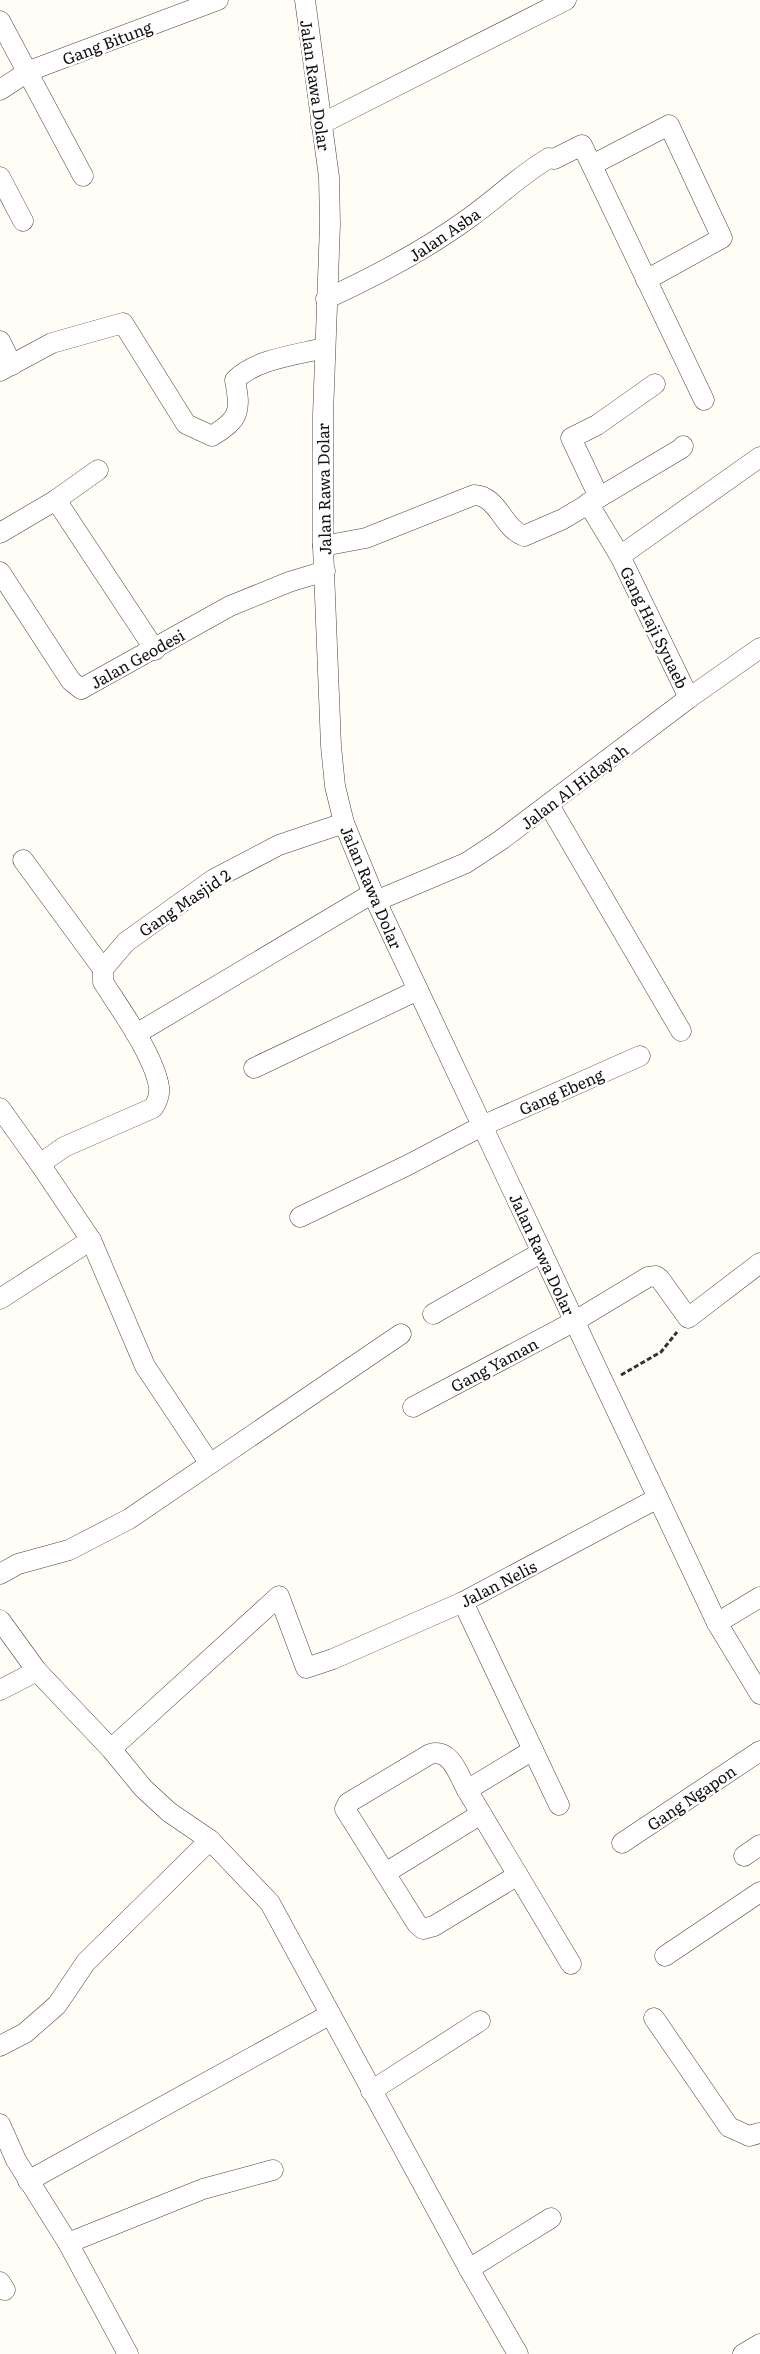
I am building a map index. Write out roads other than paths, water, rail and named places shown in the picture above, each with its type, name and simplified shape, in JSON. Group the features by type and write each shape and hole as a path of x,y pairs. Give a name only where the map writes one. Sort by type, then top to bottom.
{"street":[{"name":"Gang Bitung","path":"0,90 29,72 218,0"},
{"name":"Jalan Rawa Dolar","path":"305,0 330,187 324,348 323,546 331,746 335,786 344,823 374,897 658,1498 718,1623 760,1694"},
{"path":"321,124 566,0"},
{"path":"0,21 83,176"},
{"path":"646,280 722,238 669,125 592,166 646,280 704,400"},
{"name":"Jalan Asba","path":"326,299 387,271 417,253 470,218 533,167 549,158 554,159 582,145 592,166"},
{"path":"0,178 23,221"},
{"path":"0,340 6,368 52,343 123,323 186,424 212,436 226,428 237,415 240,405 235,380 243,372 260,365 324,348"},
{"name":"Gang Haji Syuaeb","path":"655,384 597,425 571,438 594,500 690,698"},
{"path":"323,546 366,538 474,495 483,495 491,500 514,532 524,536 563,519 684,446"},
{"path":"620,556 760,457"},
{"path":"0,533 56,500 98,470"},
{"path":"56,500 155,650"},
{"name":"Jalan Geodesi","path":"0,572 78,689 81,690 230,606 290,582 325,571"},
{"name":"Jalan Al Hidayah","path":"136,1034 374,897 466,862 502,840 690,698 760,648"},
{"path":"549,805 681,1031"},
{"name":"Gang Masjid 2","path":"103,969 126,942 214,879 279,844 344,823"},
{"path":"24,860 103,969 103,982 136,1034 148,1057 159,1087 156,1103 153,1108 64,1148 40,1164"},
{"path":"254,1068 418,990"},
{"name":"Gang Ebeng","path":"300,1217 408,1165 482,1126 640,1056"},
{"path":"0,1108 92,1240 145,1366 210,1464"},
{"path":"0,1299 92,1240"},
{"path":"433,1314 542,1252"},
{"name":"Gang Yaman","path":"413,1407 575,1321 648,1277 656,1276 688,1318 760,1263"},
{"path":"0,1574 18,1564 70,1550 129,1519 401,1334"},
{"name":"Jalan Nelis","path":"111,1750 279,1596 306,1668 333,1659 463,1602 658,1498"},
{"path":"718,1623 760,1597"},
{"path":"463,1602 559,1805"},
{"path":"0,1620 37,1671 111,1750 132,1776 169,1812 210,1840 270,1903 329,2015 518,2354"},
{"path":"0,1690 37,1671"},
{"path":"467,1790 533,1750"},
{"name":"Gang Ngapon","path":"622,1843 760,1750"},
{"path":"518,1875 434,1926 423,1928 417,1924 345,1808 348,1803 430,1754 444,1753 449,1758 481,1814 518,1875 570,1964"},
{"path":"386,1872 481,1814"},
{"path":"0,2046 25,2033 58,2005 86,1962 210,1840"},
{"path":"665,1956 760,1892"},
{"path":"28,2181 329,2015"},
{"path":"654,2018 729,2127 749,2136 760,2132"},
{"path":"371,2091 480,2021"},
{"path":"0,2124 28,2181 68,2244 128,2354"},
{"path":"68,2244 203,2189 273,2170"},
{"path":"469,2269 551,2218"},
{"path":"743,2354 760,2344"}]}
